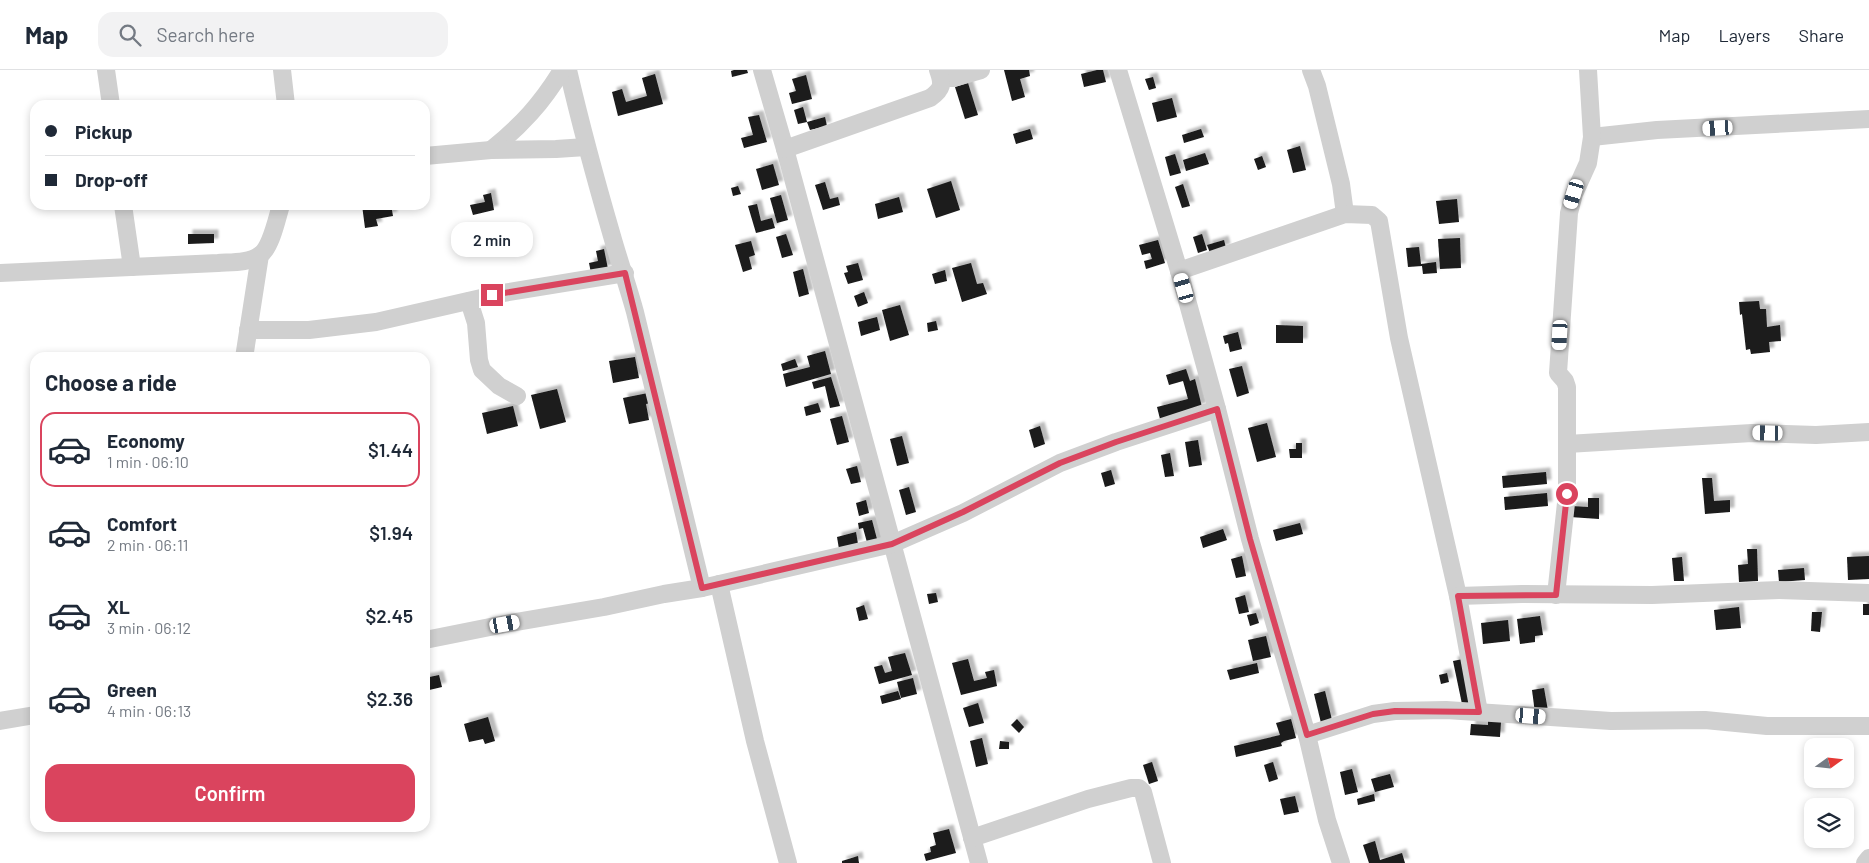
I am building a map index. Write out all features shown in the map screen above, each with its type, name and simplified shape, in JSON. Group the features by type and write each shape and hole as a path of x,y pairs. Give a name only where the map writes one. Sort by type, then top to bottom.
{"street":[{"path":"106,70 110,100"},
{"path":"282,70 285,100"},
{"path":"491,150 527,119 562,70"},
{"path":"568,70 586,147 625,273 711,586 756,741 788,863"},
{"path":"762,70 978,863"},
{"path":"785,149 930,98 938,93 942,85 940,74 953,78 980,70"},
{"path":"1118,70 1179,271 1250,539 1307,735 1327,820 1341,863"},
{"path":"1310,70 1317,86 1337,166 1345,214"},
{"path":"1556,595 1567,494 1568,387 1558,373 1565,258 1569,213 1574,194 1588,163 1592,137 1588,70"},
{"path":"1592,137 1657,130 1869,119"},
{"path":"430,156 491,150 556,150 586,147"},
{"path":"124,210 132,267"},
{"path":"245,352 260,255 268,245 279,210"},
{"path":"1179,271 1345,214 1372,215 1378,221 1399,338 1458,596 1479,712"},
{"path":"0,273 218,263 245,260 260,255"},
{"path":"248,330 309,330 376,322 504,293 625,273"},
{"path":"470,301 476,323 477,347 482,370 499,386 517,396"},
{"path":"430,639 711,586 892,544 963,512 1060,463 1116,442 1217,409"},
{"path":"1567,444 1752,433 1816,434 1869,432"},
{"path":"1458,596 1652,595 1779,590 1869,593"},
{"path":"1307,735 1373,714 1395,711 1479,712 1610,721 1705,720 1767,726 1869,726"},
{"path":"0,721 30,716"},
{"path":"972,838 1088,799 1139,788 1143,792 1162,863"},
{"path":"1865,863 1869,858"}],"building":[{"path":"747,70 748,73 732,77 731,71"},
{"path":"1004,70 1029,70 1030,76 1020,79 1025,97 1012,101"},
{"path":"1103,70 1106,82 1084,87 1081,74"},
{"path":"655,74 663,104 618,116 612,92 622,89 626,102 647,96 642,78"},
{"path":"806,75 812,99 792,104 789,93 796,91 792,79"},
{"path":"1153,77 1156,88 1149,90 1145,79"},
{"path":"968,83 978,115 965,119 955,87"},
{"path":"1172,98 1177,117 1157,122 1152,103"},
{"path":"803,107 807,122 798,124 794,110"},
{"path":"759,115 767,142 744,148 741,138 753,135 748,117"},
{"path":"825,117 827,126 810,130 807,122"},
{"path":"1030,129 1033,139 1016,144 1013,134"},
{"path":"1201,129 1204,137 1184,143 1182,135"},
{"path":"1300,146 1306,170 1293,173 1287,150"},
{"path":"1205,153 1209,164 1186,171 1183,160"},
{"path":"1175,154 1181,173 1170,176 1165,157"},
{"path":"1262,156 1266,167 1258,170 1254,159"},
{"path":"773,164 779,185 762,190 756,169"},
{"path":"951,181 960,210 936,218 927,189"},
{"path":"825,182 830,199 838,197 840,205 823,210 815,185"},
{"path":"1183,184 1190,206 1182,208 1175,187"},
{"path":"738,186 741,194 733,196 731,188"},
{"path":"491,193 494,210 473,215 470,205 485,202 483,195"},
{"path":"781,195 788,220 777,223 770,198"},
{"path":"899,197 903,212 878,219 875,204"},
{"path":"1457,199 1459,222 1439,224 1436,201"},
{"path":"757,204 761,221 772,218 775,228 756,233 748,206"},
{"path":"363,210 392,210 393,216 376,219 378,226 365,228"},
{"path":"188,234 214,234 214,243 188,244"},
{"path":"786,234 793,255 782,258 776,237"},
{"path":"1202,234 1207,250 1198,253 1193,237"},
{"path":"1460,238 1461,268 1440,269 1438,239"},
{"path":"1158,240 1165,263 1146,269 1144,261 1152,259 1150,253 1142,255 1139,245"},
{"path":"1224,240 1226,248 1210,253 1207,245"},
{"path":"751,241 755,255 749,257 752,269 743,272 735,245"},
{"path":"1419,247 1421,264 1436,262 1437,273 1423,274 1422,266 1408,267 1406,248"},
{"path":"604,249 608,269 591,273 589,263 598,261 596,251"},
{"path":"858,263 863,280 848,284 844,273 848,272 846,266"},
{"path":"971,263 977,284 983,283 987,294 962,302 952,268"},
{"path":"803,269 809,294 799,297 793,272"},
{"path":"945,270 947,281 935,284 932,274"},
{"path":"864,292 868,303 858,307 854,296"},
{"path":"1759,301 1760,309 1766,309 1767,327 1780,325 1781,341 1769,342 1770,352 1751,354 1750,349 1746,350 1739,302"},
{"path":"900,305 909,335 890,341 882,310"},
{"path":"877,317 880,330 861,336 858,322"},
{"path":"936,321 938,330 928,332 927,323"},
{"path":"1276,325 1303,326 1303,343 1276,343"},
{"path":"1238,332 1242,349 1230,352 1228,343 1225,344 1223,336"},
{"path":"825,351 831,374 786,387 783,374 810,367 807,356"},
{"path":"635,357 639,378 613,383 609,361"},
{"path":"795,359 798,367 783,371 781,364"},
{"path":"1242,366 1249,393 1237,397 1229,369"},
{"path":"1186,369 1190,381 1195,379 1202,407 1160,419 1157,407 1188,399 1183,381 1169,385 1166,375"},
{"path":"831,377 840,406 830,408 825,386 814,389 812,382"},
{"path":"557,389 566,422 540,429 531,395"},
{"path":"648,393 650,403 646,404 649,420 629,424 623,398"},
{"path":"818,403 821,412 806,416 804,407"},
{"path":"513,406 518,426 487,434 482,413"},
{"path":"842,416 849,442 837,445 830,419"},
{"path":"1267,423 1276,457 1257,462 1248,428"},
{"path":"1040,426 1045,444 1034,448 1029,430"},
{"path":"902,436 909,463 897,466 890,439"},
{"path":"1198,440 1202,465 1189,467 1185,442"},
{"path":"1296,443 1302,443 1302,458 1290,458 1289,449 1296,449"},
{"path":"1170,453 1174,476 1165,477 1161,455"},
{"path":"857,466 861,482 851,484 846,469"},
{"path":"1111,470 1115,484 1105,487 1101,473"},
{"path":"1546,472 1547,484 1503,488 1502,476"},
{"path":"1702,478 1712,478 1714,501 1730,500 1730,512 1705,514"},
{"path":"909,487 916,512 906,515 899,490"},
{"path":"1547,493 1548,506 1505,510 1504,497"},
{"path":"1588,498 1599,498 1599,519 1570,517 1571,506 1588,507"},
{"path":"866,500 869,513 859,516 856,503"},
{"path":"872,520 878,543 868,546 863,528 859,529 858,523"},
{"path":"1300,523 1303,534 1276,541 1273,530"},
{"path":"1223,529 1227,540 1203,548 1200,537"},
{"path":"856,532 858,544 839,549 837,537"},
{"path":"1747,549 1757,549 1758,581 1739,582 1738,565 1748,564"},
{"path":"1242,556 1246,576 1236,578 1231,559"},
{"path":"1869,556 1869,579 1848,580 1847,557"},
{"path":"1682,557 1684,581 1674,581 1672,558"},
{"path":"1804,568 1805,580 1779,582 1778,570"},
{"path":"936,593 938,602 929,604 927,594"},
{"path":"1245,595 1249,612 1239,614 1235,598"},
{"path":"1863,604 1869,604 1869,615 1863,615"},
{"path":"864,605 868,619 859,621 856,608"},
{"path":"1739,607 1741,628 1716,630 1714,610"},
{"path":"1812,612 1822,612 1820,632 1811,631"},
{"path":"1256,613 1259,623 1250,626 1247,615"},
{"path":"1540,616 1543,635 1535,636 1535,642 1520,644 1517,619"},
{"path":"1508,620 1510,641 1483,644 1481,623"},
{"path":"1266,636 1271,657 1253,661 1248,640"},
{"path":"905,653 912,675 879,684 874,667 882,665 885,673 892,671 888,657"},
{"path":"968,659 974,681 987,678 985,672 994,670 997,686 961,695 952,663"},
{"path":"1463,659 1472,702 1462,704 1453,661"},
{"path":"1257,663 1259,673 1230,680 1227,670"},
{"path":"1447,673 1449,682 1441,684 1439,675"},
{"path":"439,675 442,687 430,690 430,677"},
{"path":"913,678 917,694 901,698 897,682"},
{"path":"1544,688 1548,711 1535,713 1532,690"},
{"path":"898,691 901,699 882,704 880,696"},
{"path":"1325,691 1332,720 1321,723 1314,694"},
{"path":"978,703 984,723 969,727 963,708"},
{"path":"488,717 495,741 485,744 483,739 469,742 464,724"},
{"path":"1017,719 1024,727 1019,733 1011,725"},
{"path":"1291,719 1296,738 1284,741 1281,743 1282,746 1236,757 1234,746 1280,735 1276,723"},
{"path":"1488,721 1501,722 1500,737 1470,735 1471,724 1488,725"},
{"path":"982,738 988,764 976,767 970,741"},
{"path":"1000,741 1009,742 1009,749 999,749"},
{"path":"1152,762 1158,781 1149,784 1143,765"},
{"path":"1273,762 1278,779 1269,782 1264,765"},
{"path":"1352,769 1358,792 1345,795 1340,772"},
{"path":"1390,774 1394,787 1375,792 1371,779"},
{"path":"1374,794 1375,801 1358,805 1357,799"},
{"path":"1295,796 1299,812 1284,815 1280,799"},
{"path":"949,829 956,853 926,861 924,854 931,852 930,847 936,845 933,833"},
{"path":"1375,841 1380,860 1402,853 1405,863 1369,863 1363,845"},
{"path":"858,856 859,863 842,863 842,861"}],"route":[{"path":"492,295 625,273 702,588 892,544 963,512 1060,463 1116,442 1217,409 1250,539 1307,735 1373,714 1395,711 1446,710 1479,712 1458,596 1556,595 1567,494"}]}
